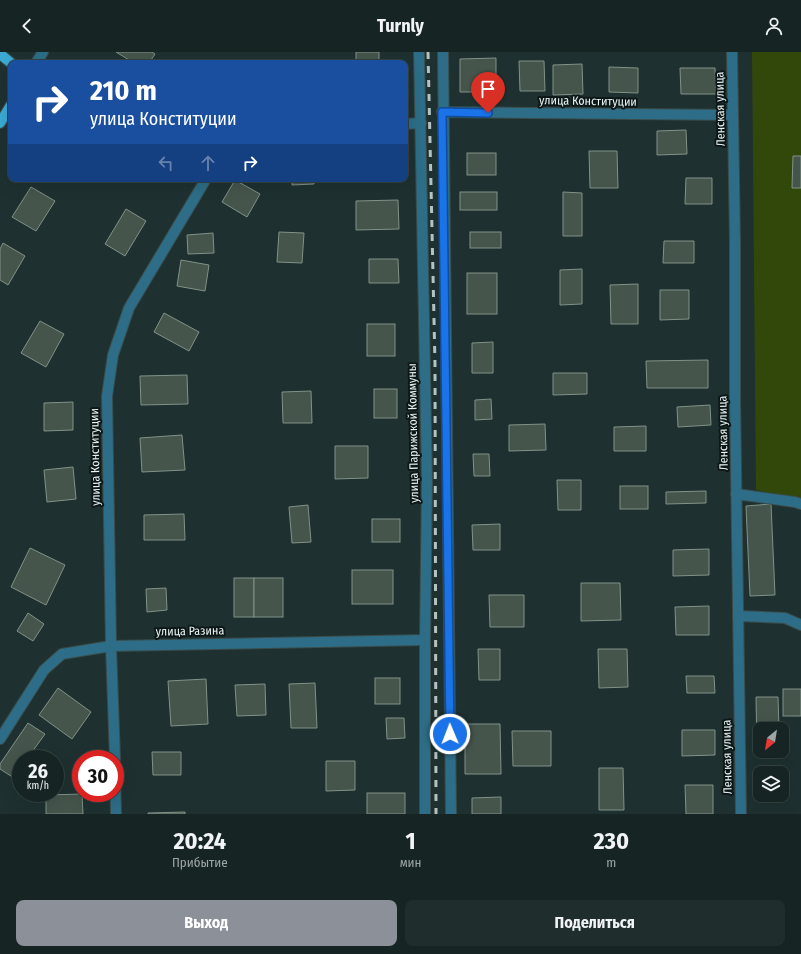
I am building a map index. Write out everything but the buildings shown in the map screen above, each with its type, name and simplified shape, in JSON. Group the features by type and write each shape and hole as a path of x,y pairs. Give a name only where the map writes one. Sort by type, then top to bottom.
{"main road":[{"path":"0,54 8,61"},
{"path":"0,123 8,110"}],"street":[{"name":"улица Парижской Коммуны","path":"419,52 427,481 425,814"},
{"path":"443,52 442,112 451,814"},
{"name":"Ленская улица","path":"732,52 735,243 736,494 741,814"},
{"name":"улица Конституции","path":"442,112 732,115"},
{"path":"408,124 421,123"},
{"name":"улица Конституции","path":"115,750 111,646 108,396 113,355 129,308 204,182"},
{"path":"736,494 801,504"},
{"path":"738,616 785,618 801,624"},
{"name":"улица Разина","path":"0,738 44,670 62,654 111,646 425,640"},
{"path":"116,802 116,814"}],"green space":[{"path":"752,52 801,52 801,499 756,490"}],"railway":[{"path":"428,52 435,364 436,814"}],"route":[{"path":"450,734 442,112 488,113"}]}
